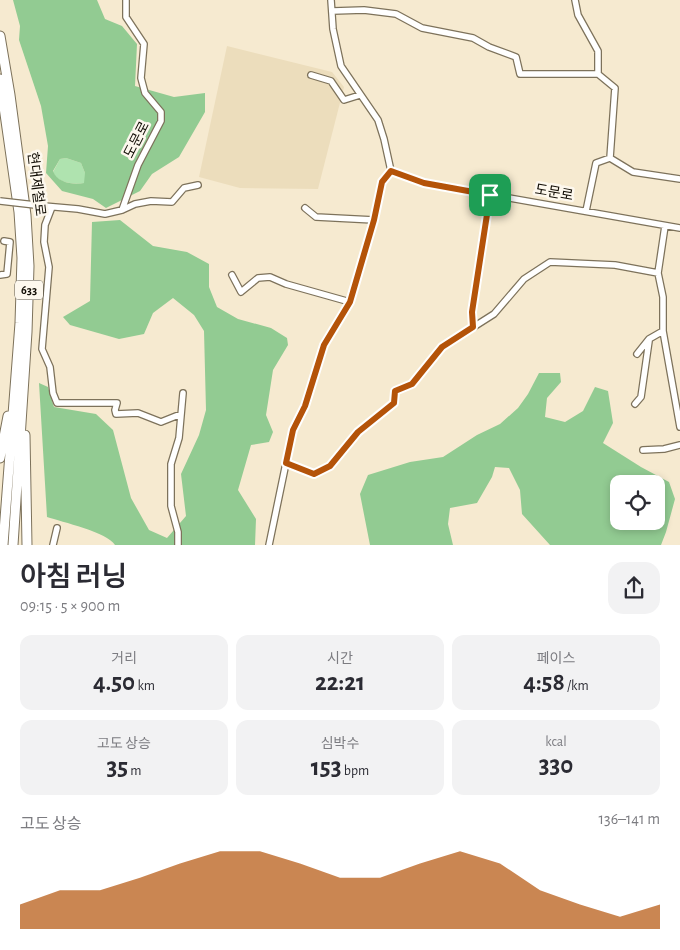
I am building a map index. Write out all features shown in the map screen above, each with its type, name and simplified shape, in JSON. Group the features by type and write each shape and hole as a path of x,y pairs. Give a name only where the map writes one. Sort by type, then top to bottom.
{"highway":[{"name":"현대제철로","path":"0,36 14,124 29,242 29,298 3,545"},
{"name":"현대제철로","path":"0,79 21,235 21,368 13,545"},
{"path":"0,458 21,368"},
{"path":"21,368 27,545"}],"street":[{"name":"도문로","path":"122,210 138,165 161,121 161,112 145,93 141,78 144,44 126,17 126,0"},
{"path":"269,545 293,430 305,406 324,345 350,302 374,220 382,182 391,171 378,120 341,66 333,29 331,0"},
{"path":"575,0 578,15 598,51 598,74"},
{"path":"333,11 364,10 396,14 422,28 473,38 516,57 520,74 598,74 615,88 610,158"},
{"path":"311,75 331,81 344,100 360,95"},
{"path":"610,158 633,172 680,179"},
{"path":"586,211 596,163 610,158"},
{"name":"도문로","path":"391,171 424,183 680,228"},
{"path":"0,201 78,209 105,214 151,201 172,202 184,188 198,185"},
{"path":"52,207 45,224 44,242 49,267 42,349 50,367 52,393 56,403 117,403 114,410 116,414 138,413 161,422 181,414"},
{"path":"304,208 316,216 374,220"},
{"path":"665,226 658,273 663,297 664,331 680,427"},
{"path":"0,274 7,274 10,242 4,241"},
{"path":"286,463 314,474 330,466 358,432 394,403 395,391 412,384 442,347 494,314 524,279 550,262 615,265 658,273"},
{"path":"232,274 241,292 258,278 270,277 286,284 350,302"},
{"path":"637,354 649,339 664,331"},
{"path":"635,404 640,397 649,339"},
{"path":"178,545 178,532 171,506 172,464 179,438 183,393"},
{"path":"643,450 664,449 680,445"},
{"path":"53,545 58,528"}],"path":[{"path":"473,327 472,312 490,195"}],"shaded area":[{"path":"227,46 332,72 344,87 318,189 240,188 199,177"}],"green space":[{"path":"13,0 97,0 105,19 122,26 137,44 135,86 174,97 205,93 205,112 179,157 152,174 140,191 106,208 93,199 62,191 46,173 48,146 41,106 19,40 20,26","holes":["66,158 81,163 85,173 84,183 76,184 62,181 53,171 60,159"]},
{"path":"66,158 81,163 85,173 85,183 66,182 55,176 53,172 60,159"},
{"path":"120,220 153,246 187,252 209,264 209,287 217,307 238,319 271,328 287,338 288,345 273,370 266,415 273,432 269,442 251,445 238,490 256,519 255,545 115,545 110,540 94,532 47,517 39,383 48,387 54,407 96,414 113,430 131,498 149,530 167,538 186,516 181,474 199,435 206,410 204,331 194,315 173,298 153,313 144,334 119,339 70,325 63,317 90,301 92,222"},
{"path":"539,373 560,373 561,382 547,398 545,417 565,422 583,411 595,387 608,391 613,423 603,443 656,475 610,475 610,530 665,530 665,480 669,482 675,499 661,545 550,545 522,514 520,490 509,468 495,467 492,477 477,503 450,508 448,524 453,545 370,545 360,494 368,475 410,462 443,457 477,435 500,424 518,408"}],"route":[{"path":"391,171 424,183 490,195 472,312 473,327 442,347 412,384 395,391 394,403 358,432 330,466 314,474 286,463 293,430 305,406 324,345 350,302 374,220 382,182 391,171"}]}
